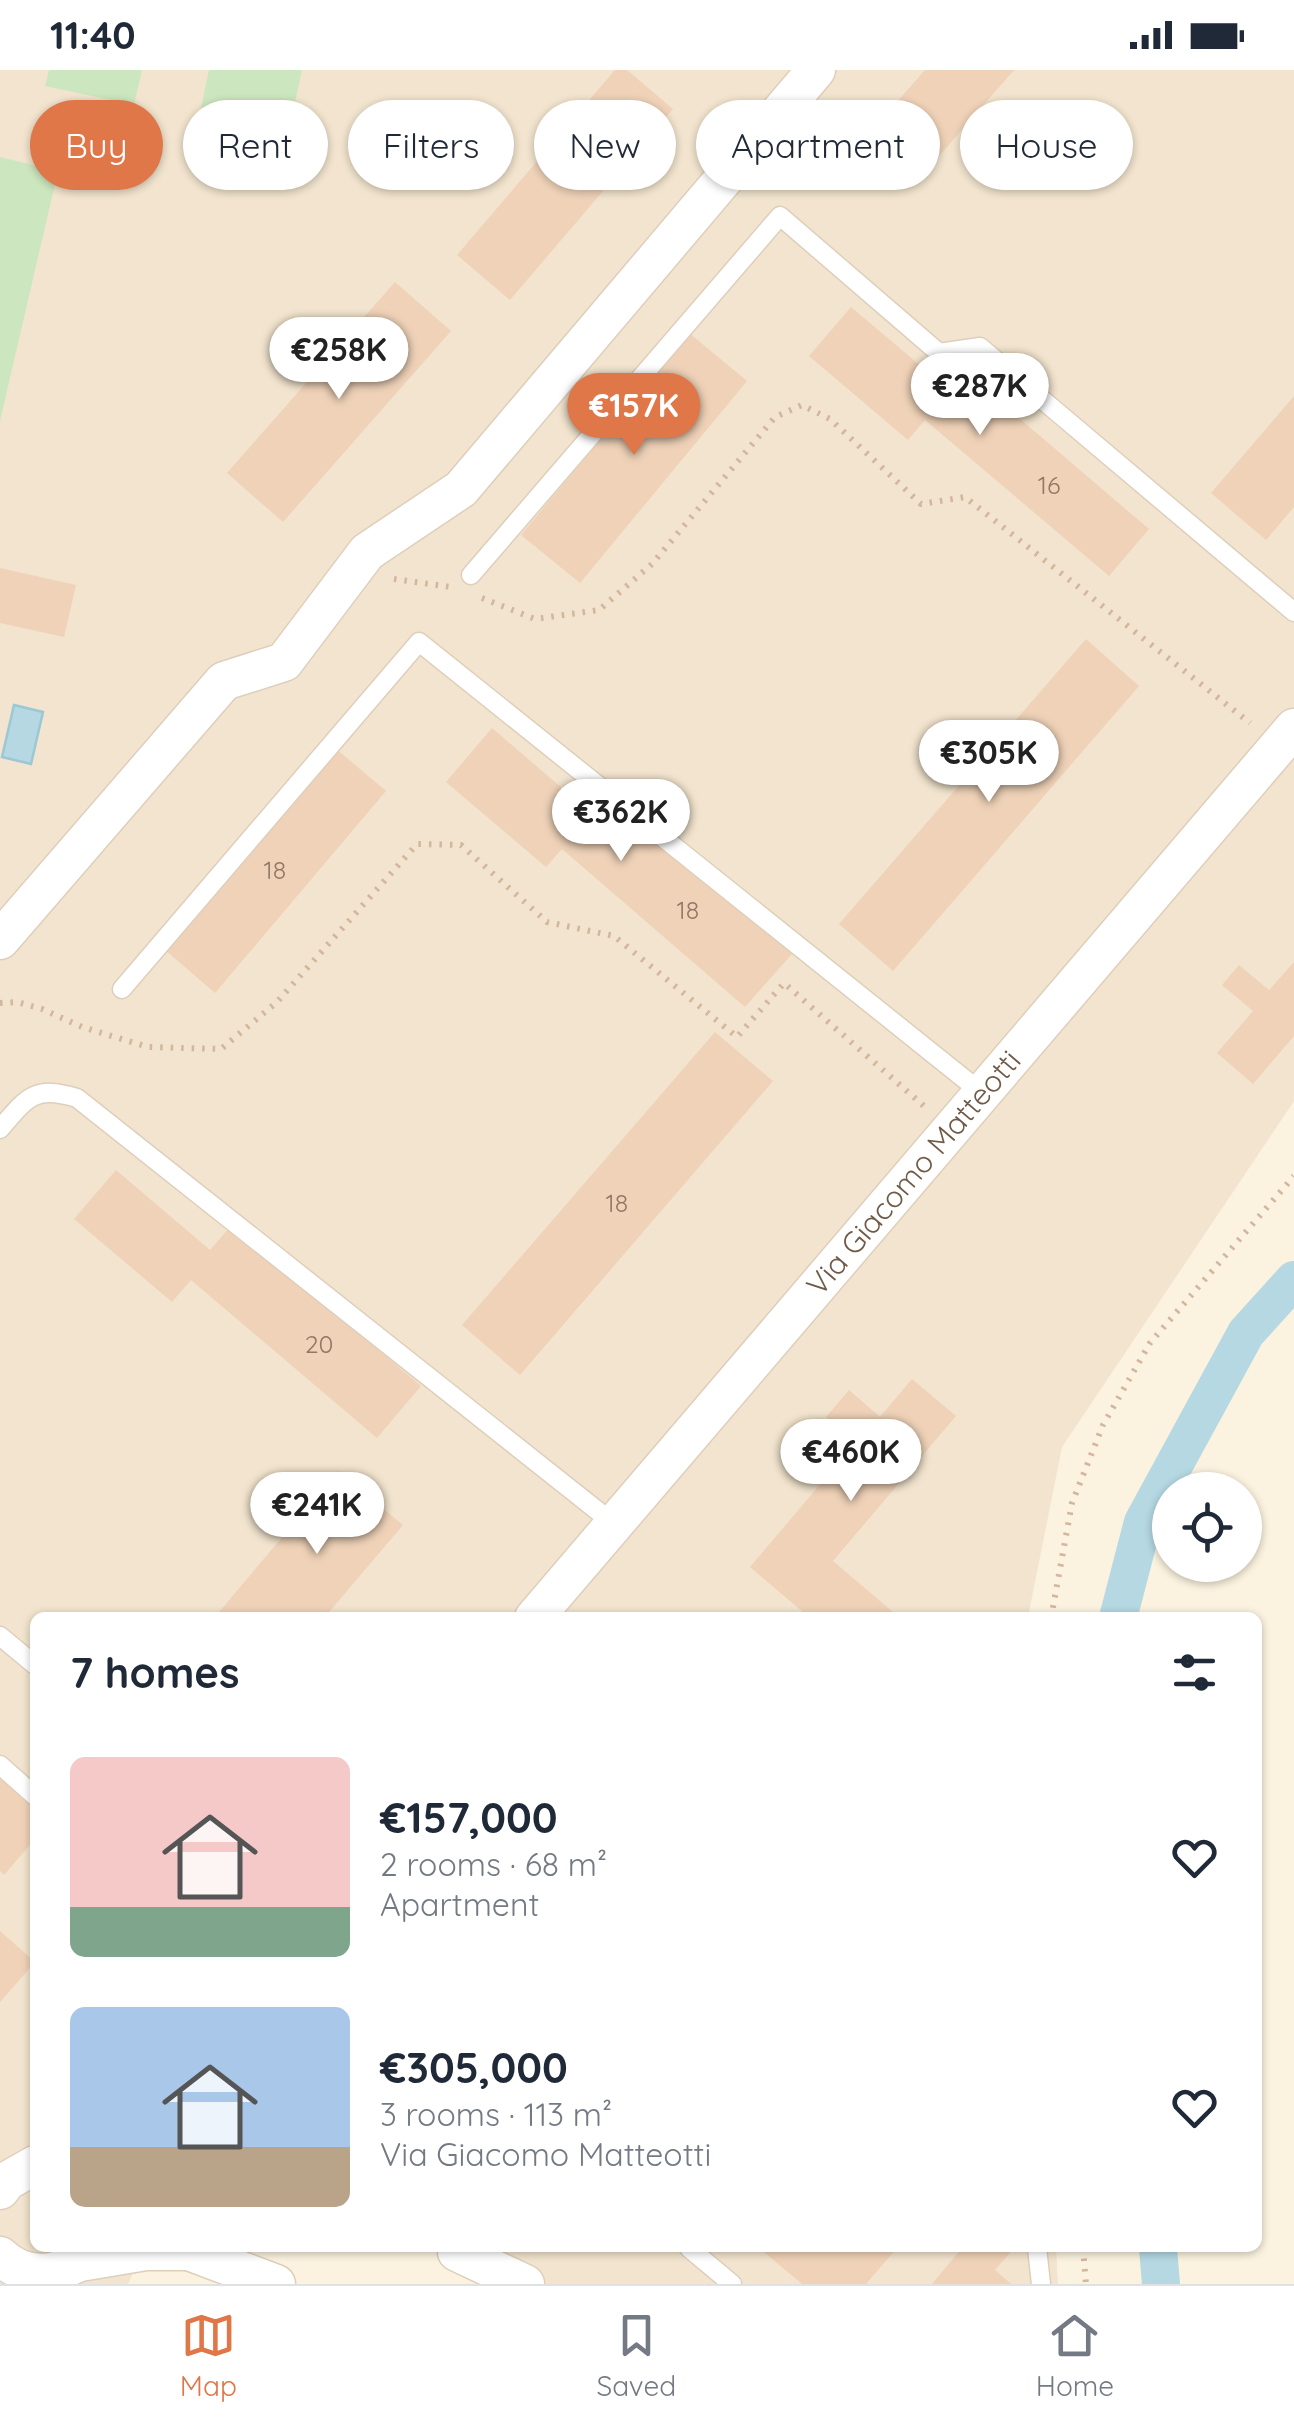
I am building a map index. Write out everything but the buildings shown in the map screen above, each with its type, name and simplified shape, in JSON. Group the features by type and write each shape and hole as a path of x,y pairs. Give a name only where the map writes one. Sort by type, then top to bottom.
{"street":[{"path":"0,940 224,681 284,662 367,552 460,490 816,70"},
{"name":"Via Giacomo Matteotti","path":"539,1612 1286,737"},
{"path":"0,2190 30,2167"},
{"path":"0,2256 20,2270 67,2267 141,2252"},
{"path":"191,2252 276,2284"},
{"path":"456,2252 525,2284"}],"lane":[{"path":"471,574 780,216 939,352 980,347 1294,612"},
{"path":"122,989 419,642 982,1093"},
{"path":"0,1129 24,1101 51,1090 78,1098 614,1523"},
{"path":"0,1636 30,1661"},
{"path":"0,1766 30,1792"},
{"path":"694,2252 732,2284"},
{"path":"1037,2252 1041,2284"}],"path":[{"path":"340,588 382,577 448,585 536,618 599,610 652,564 775,417 802,404 830,420 921,504 965,497 1286,737"},
{"path":"0,1003 16,1002 148,1047 221,1049 278,1002 418,844 461,845 547,922 614,936 737,1037 784,983 950,1128"},
{"path":"1052,1612 1072,1503 1102,1425 1150,1343 1294,1176"},
{"path":"1083,2252 1086,2284"}],"shaded area":[{"path":"0,70 1294,70 1294,1101 1062,1447 1029,1612 30,1612 30,2252 142,2252 128,2284 0,2284"},
{"path":"467,2252 1056,2252 1058,2284 543,2284"}],"green space":[{"path":"49,70 142,70 135,100 111,100 45,86"},
{"path":"209,70 302,70 296,100 203,100"},
{"path":"0,157 30,164 30,190 54,190 0,421"}],"water":[{"path":"14,705 43,712 31,764 2,757"}],"waterway":[{"path":"1120,1612 1143,1522 1246,1333 1294,1280"},
{"path":"1158,2252 1161,2284"}]}
